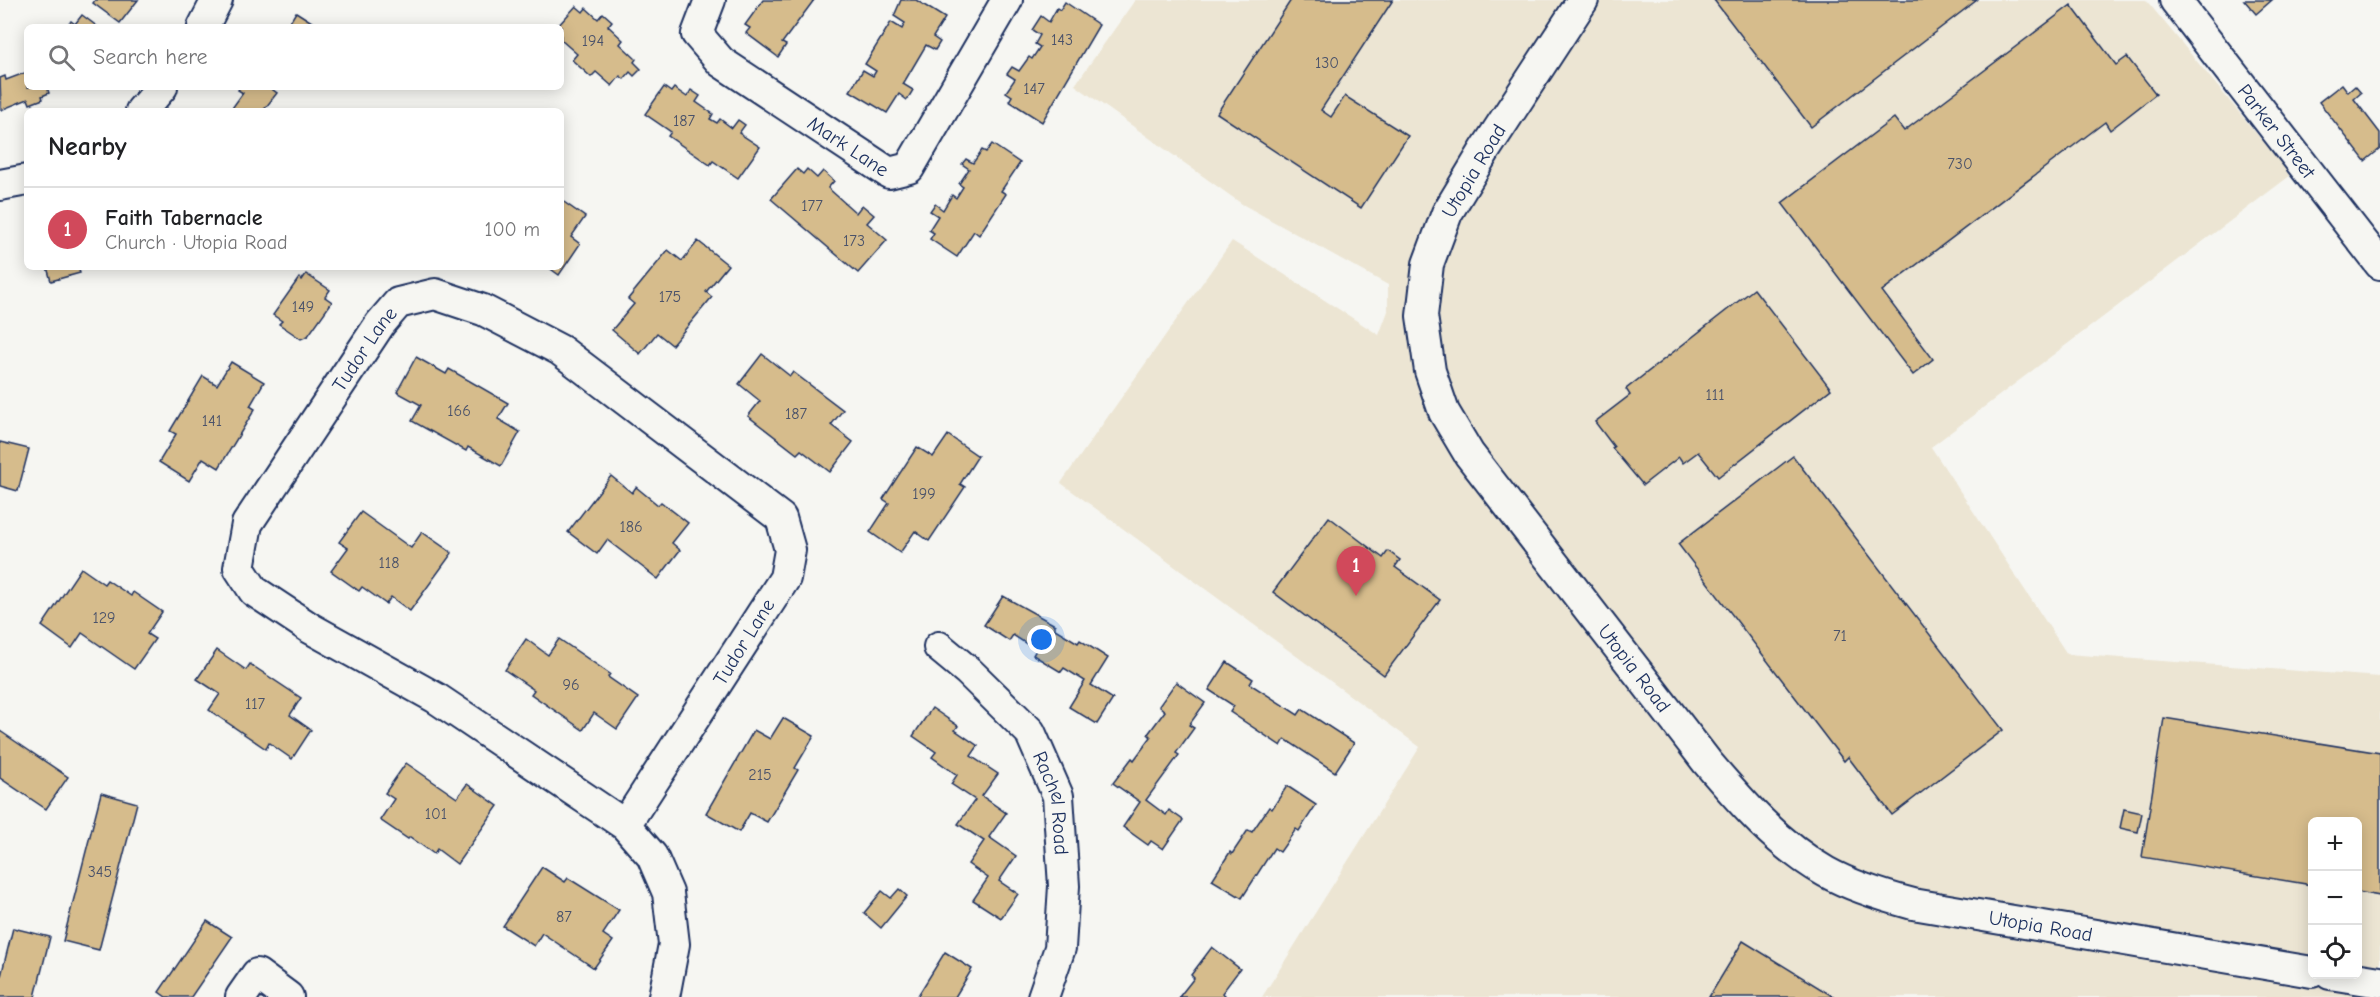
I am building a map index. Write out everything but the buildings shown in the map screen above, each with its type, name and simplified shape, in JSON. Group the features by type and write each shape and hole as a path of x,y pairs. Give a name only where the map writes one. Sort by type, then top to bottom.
{"street":[{"path":"205,24 218,0"},
{"name":"Mark Lane","path":"710,0 697,34 721,62 889,173 909,168 1007,0"},
{"name":"Utopia Road","path":"1583,0 1485,150 1447,213 1428,264 1422,316 1430,371 1444,412 1469,454 1745,808 1786,844 1826,872 1873,893 1913,904 2308,971"},
{"name":"Parker Street","path":"2175,0 2380,264"},
{"path":"144,108 159,90"},
{"path":"0,185 24,181"},
{"name":"Tudor Lane","path":"626,825 785,578 790,550 781,518 560,350 483,310 435,294 398,303 380,324 247,524 238,568 254,591 310,628 436,698 626,825 652,856 668,893 674,944 664,997"},
{"name":"Rachel Road","path":"939,647 968,671 1030,732 1058,796 1064,886 1060,948 1043,997"},
{"path":"241,997 257,974 288,997"},
{"path":"2359,979 2380,982"}],"shaded area":[{"path":"1135,0 2146,0 2291,175 1931,447 2067,654 2380,677 2380,997 1262,997 1420,747 1061,483 1232,241 1379,335 1388,311 1388,285 1242,204 1075,85"}],"place":[{"name":"Faith Tabernacle","path":"1356,596"}]}
